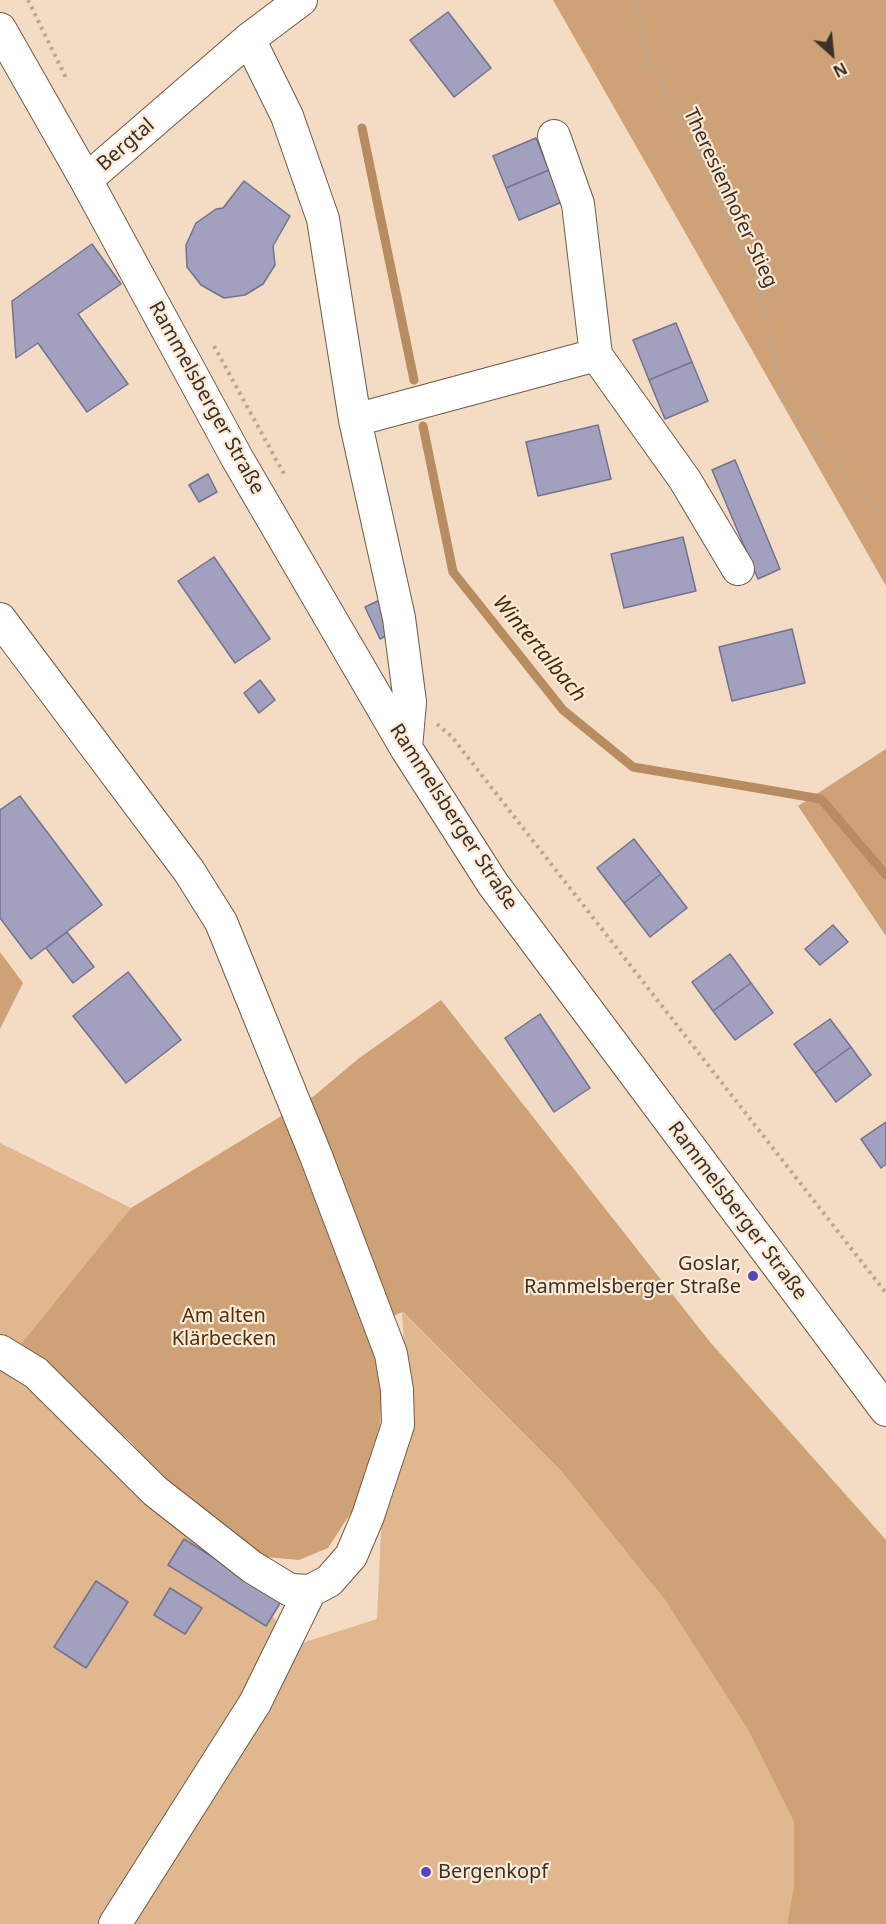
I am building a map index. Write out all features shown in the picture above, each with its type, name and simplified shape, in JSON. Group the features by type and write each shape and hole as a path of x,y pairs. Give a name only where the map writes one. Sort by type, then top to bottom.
{"street":[{"name":"Bergtal","path":"0,29 86,180 249,39 301,0"},
{"path":"249,39 287,116 323,219 355,420 399,618 410,702 406,748"},
{"path":"554,136 578,204 596,355 685,480 738,568"},
{"name":"Rammelsberger Straße","path":"86,180 237,458 406,748 493,884 886,1410"},
{"path":"355,420 596,355"},
{"path":"0,619 189,871 221,922 316,1155 391,1354 397,1390 398,1425 368,1516 351,1556 329,1581 310,1591 290,1590 252,1567 155,1491 36,1373 0,1351"},
{"path":"115,1924 255,1703 310,1591"}],"path":[{"name":"Theresienhofer Stieg","path":"637,0 643,45 757,281 786,404 886,519"}],"shaded area":[{"name":"Bergenkopf","path":"0,1143 131,1208 19,1349 299,1644 377,1619 382,1510 409,1432 402,1312 562,1472 665,1600 747,1728 794,1822 794,1885 787,1924 0,1924"}],"green space":[{"path":"553,0 886,0 886,586"},
{"path":"886,749 886,936 798,806"},
{"path":"0,952 23,983 0,1029"},
{"name":"Am alten Klärbecken","path":"441,1000 710,1342 886,1540 886,1924 787,1924 794,1885 794,1822 747,1728 665,1600 562,1472 403,1312 371,1324 382,1377 380,1425 354,1508 328,1548 299,1560 254,1556 193,1513 130,1441 18,1348 131,1208 314,1096 358,1059"}],"building":[{"path":"448,12 491,68 454,97 410,40"},
{"path":"536,138 549,170 506,188 493,156"},
{"path":"549,170 562,202 519,220 506,188"},
{"path":"244,181 290,216 273,246 275,265 263,284 245,295 224,298 201,285 187,267 186,245 196,223 216,209 223,208"},
{"path":"92,244 121,284 78,314 128,384 87,412 38,343 16,358 12,301"},
{"path":"676,323 692,362 649,380 633,340"},
{"path":"692,362 708,401 665,419 649,380"},
{"path":"598,425 611,479 538,496 526,442"},
{"path":"735,460 780,569 758,579 712,470"},
{"path":"208,474 217,492 199,502 189,485"},
{"path":"683,537 696,591 624,608 611,554"},
{"path":"214,557 270,639 235,663 178,581"},
{"path":"382,599 396,631 380,639 365,607"},
{"path":"792,629 805,683 732,701 719,647"},
{"path":"260,680 275,700 259,713 244,693"},
{"path":"20,796 102,905 31,959 0,918 0,810"},
{"path":"634,839 661,874 624,903 597,868"},
{"path":"661,874 687,908 650,937 624,903"},
{"path":"833,925 848,942 820,965 805,949"},
{"path":"67,932 94,967 73,983 46,948"},
{"path":"730,954 751,983 713,1011 692,982"},
{"path":"128,972 181,1040 126,1083 73,1016"},
{"path":"751,983 773,1013 735,1040 713,1011"},
{"path":"540,1014 590,1088 554,1112 505,1038"},
{"path":"830,1019 851,1047 815,1073 794,1044"},
{"path":"851,1047 871,1075 836,1102 815,1073"},
{"path":"886,1122 886,1164 881,1168 861,1139"},
{"path":"184,1539 282,1600 266,1626 168,1565"},
{"path":"96,1581 128,1602 86,1668 54,1647"},
{"path":"170,1588 202,1608 185,1634 154,1615"}],"waterway":[{"name":"Wintertalbach","path":"362,128 414,380"},
{"name":"Wintertalbach","path":"423,426 453,572 563,710 633,767 821,799 886,875"}],"place":[{"name":"Goslar, Rammelsberger Straße","path":"753,1276"},
{"name":"Bergenkopf","path":"426,1872"}]}
